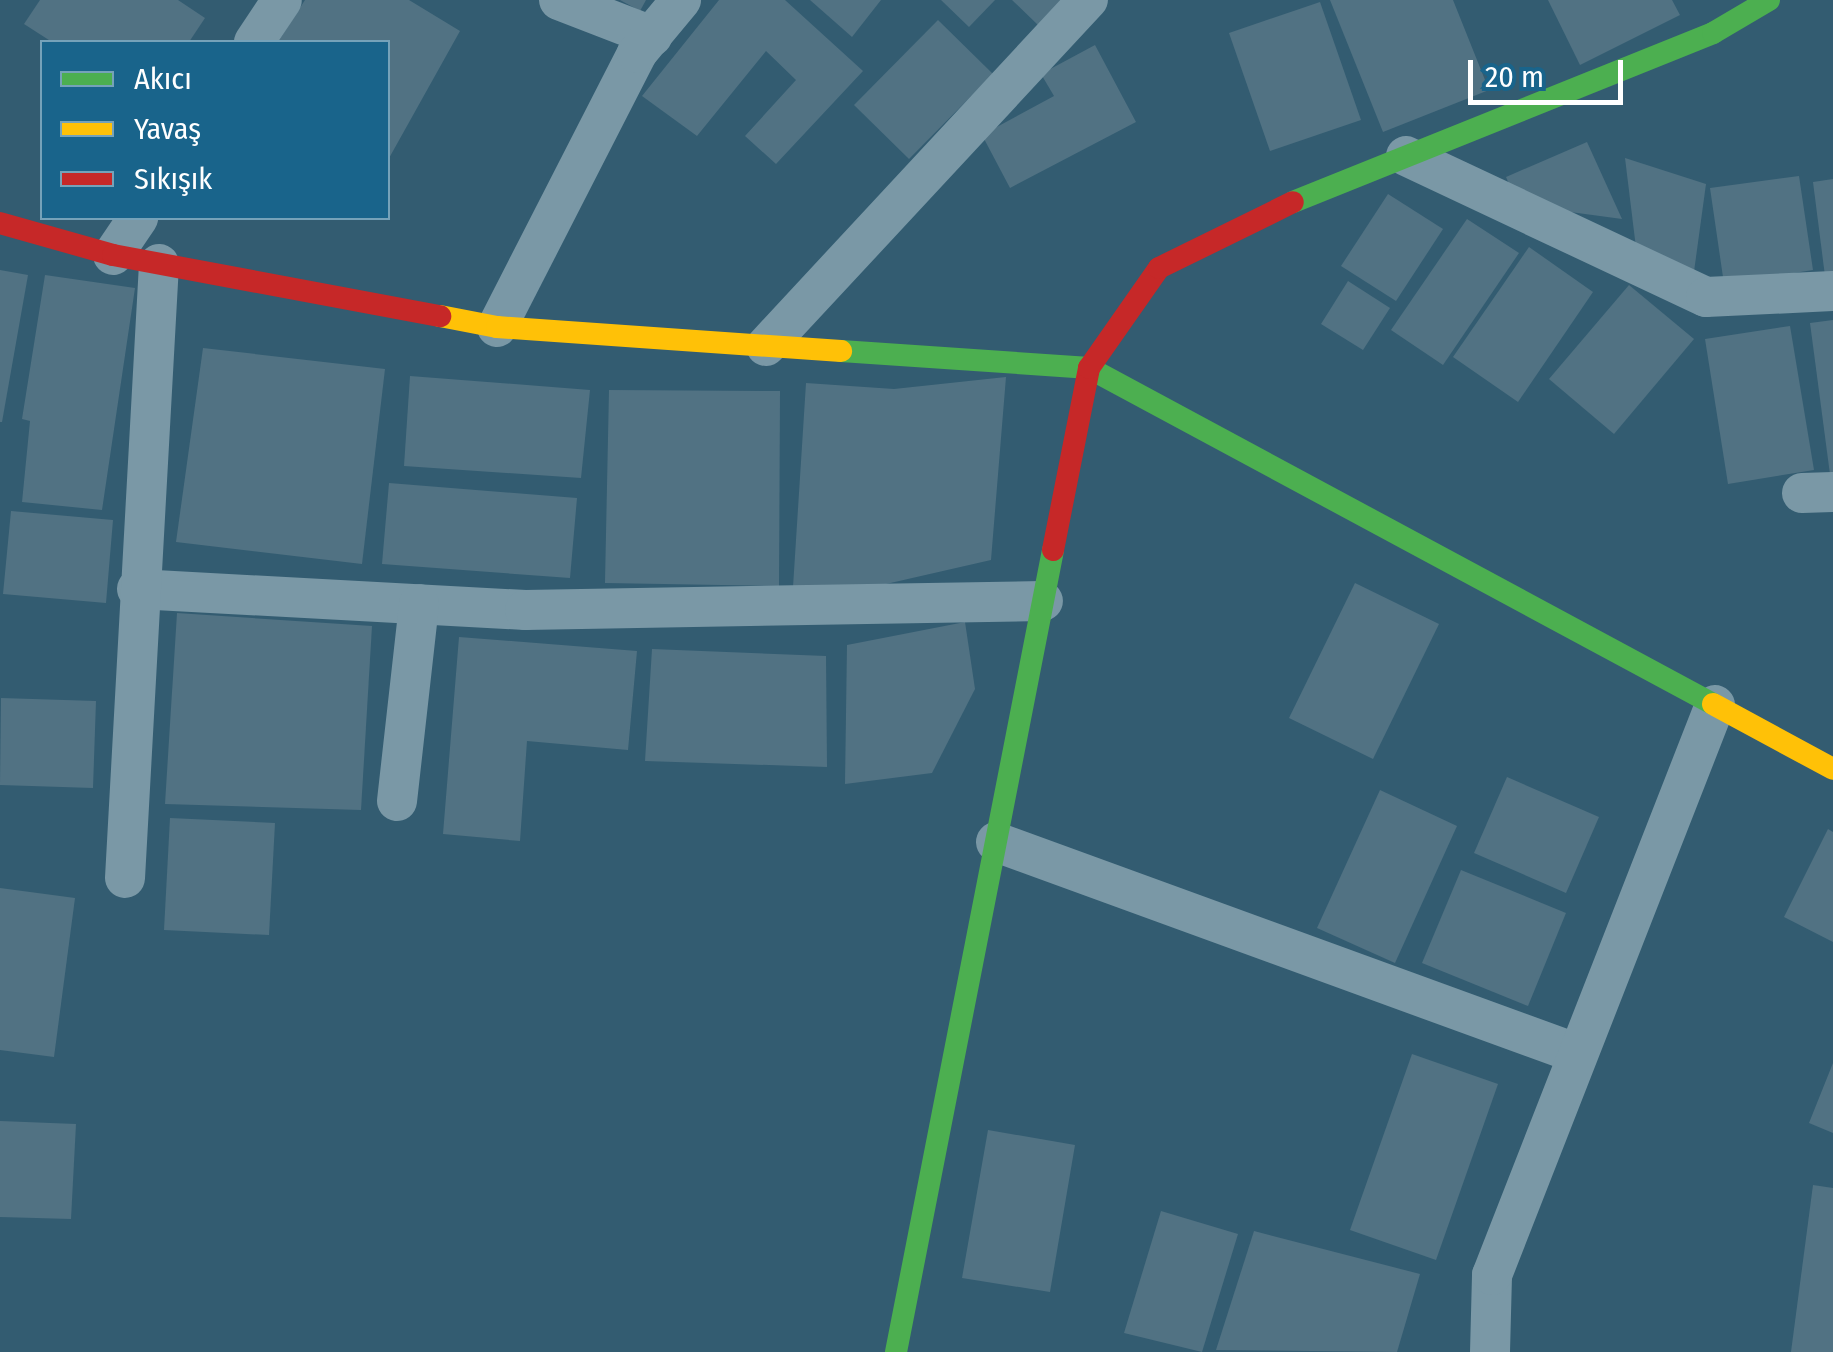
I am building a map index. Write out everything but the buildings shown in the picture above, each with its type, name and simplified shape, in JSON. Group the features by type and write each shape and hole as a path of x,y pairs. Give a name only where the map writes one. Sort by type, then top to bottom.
{"street":[{"path":"255,40 282,0"},
{"path":"559,0 652,36"},
{"path":"497,327 652,36 682,0"},
{"path":"766,346 1088,0"},
{"path":"896,1352 1089,368 1159,268 1266,213 1713,33 1769,0"},
{"path":"1406,156 1706,297 1833,291"},
{"path":"113,255 137,220"},
{"path":"0,223 113,255 497,327 1089,368 1833,769"},
{"path":"125,878 137,590 159,264"},
{"path":"137,590 525,610 1044,601"},
{"path":"396,801 419,604"},
{"path":"1490,1352 1492,1276 1714,705"},
{"path":"996,842 1578,1054"}],"traffic: fast":[{"path":"1293,202 1713,33 1769,0"},
{"path":"841,351 1089,368 1713,704"},
{"path":"896,1352 1053,550"}],"traffic: slow":[{"path":"440,316 497,327 841,351"},
{"path":"1713,704 1833,769"}],"traffic: jam":[{"path":"1053,550 1089,368 1159,268 1293,202"},
{"path":"0,223 113,255 440,316"}]}
